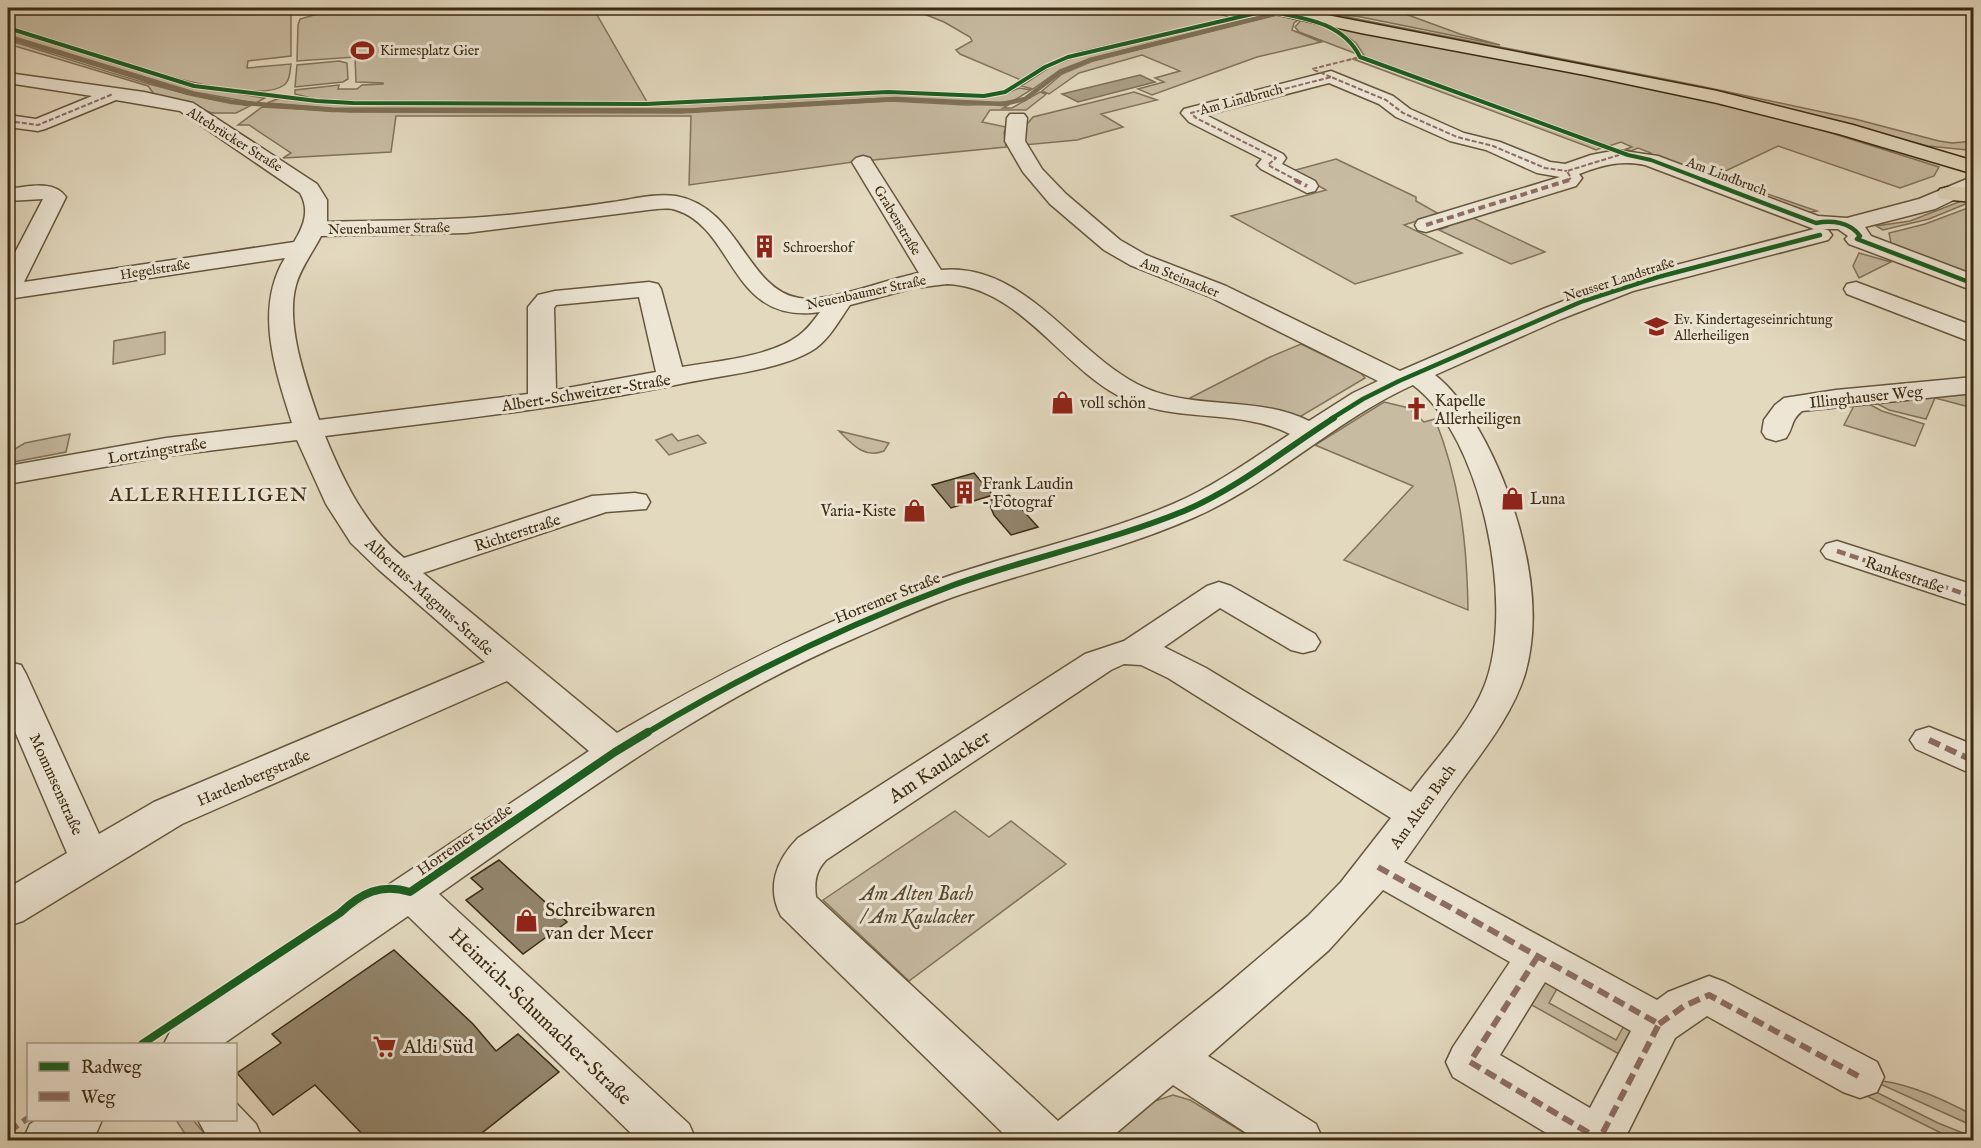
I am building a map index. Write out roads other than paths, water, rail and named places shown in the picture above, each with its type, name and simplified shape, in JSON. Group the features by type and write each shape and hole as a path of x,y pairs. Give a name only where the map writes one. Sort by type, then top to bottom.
{"main road":[{"path":"1272,8 1774,110 1974,168"},
{"path":"1904,146 1974,153"},
{"path":"1947,194 1974,195"}],"street":[{"name":"Am Lindbruch","path":"1307,186 1268,165 1276,158 1196,118 1191,113 1336,69 1403,113 1457,137 1494,146 1545,168 1567,171 1610,156 1639,157 1818,229"},
{"name":"Altebrücker Straße","path":"8,78 186,107 304,184 315,196 318,209 308,238"},
{"path":"8,121 46,127 113,94"},
{"name":"Am Steinacker","path":"1017,118 1014,137 1016,144 1034,172 1058,199 1112,244 1138,260 1217,291 1408,377"},
{"name":"Grabenstraße","path":"863,162 934,278"},
{"name":"Am Lindbruch","path":"1426,225 1568,181 1570,177 1567,171"},
{"name":"Neusser Landstraße","path":"1408,377 1608,292 1818,229 1843,241 1852,232 1927,204 1974,182"},
{"path":"8,195 46,192 54,197 8,287"},
{"name":"Neuenbaumer Straße","path":"308,238 451,227 675,203 695,211 717,229 751,275 773,297 800,306 841,300 934,278 966,278 1006,294 1113,381 1143,398 1183,406 1270,416 1310,433"},
{"path":"1852,232 1974,284"},
{"name":"Hegelstraße","path":"8,287 308,238"},
{"name":"Albertus-Magnus-Straße","path":"308,238 285,279 281,315 284,336 307,430 355,526 373,547 508,665 615,752"},
{"path":"543,401 543,303 555,298 649,289 671,378"},
{"path":"1856,289 1974,335"},
{"name":"Albert-Schweitzer-Straße","path":"307,430 543,401 761,360 790,351 813,337 841,300"},
{"name":"Horremer Straße","path":"188,1043 615,752 703,699 842,630 952,586 1140,527 1185,510 1239,482 1363,399 1408,377"},
{"name":"Am Alten Bach","path":"1072,1140 1317,934 1342,909 1378,867 1475,734 1496,701 1507,674 1515,626 1513,591 1504,534 1484,468 1441,396 1429,381 1408,377"},
{"name":"Illinghauser Weg","path":"1776,432 1778,420 1794,404 1974,385"},
{"name":"Lortzingstraße","path":"8,475 166,447 307,430"},
{"name":"Richterstraße","path":"400,570 603,503 635,502"},
{"name":"Rankestraße","path":"1837,551 1974,597"},
{"path":"1134,651 1219,593 1303,642"},
{"path":"1134,651 1147,653 1168,663 1416,814"},
{"name":"Am Kaulacker","path":"1043,1140 796,904 794,879 802,859 812,849 1098,662 1110,656 1134,651"},
{"name":"Hardenbergstraße","path":"8,909 168,813 480,680 508,665"},
{"name":"Mommsenstraße","path":"8,674 91,861"},
{"path":"1929,740 1974,761"},
{"path":"1378,867 1659,1024"},
{"name":"Heinrich-Schumacher-Straße","path":"411,892 672,1140"},
{"path":"1538,956 1470,1062 1599,1140 1659,1024 1684,1006 1709,995 1860,1077"},
{"path":"1171,1057 1206,1082 1299,1140"},
{"path":"47,1140 75,1121"},
{"path":"224,1121 239,1140"}],"waterway":[{"path":"8,37 188,93 232,102 332,110 681,111 896,99 1003,104 1025,99 1059,73 1090,60 1298,8"}],"place":[{"name":"Kirmesplatz Gier","path":"362,50"},
{"name":"Schroershof","path":"765,247"},
{"name":"Ev. Kindertageseinrichtung Allerheiligen","path":"1656,327"},
{"name":"voll schön","path":"1062,402"},
{"name":"Kapelle Allerheiligen","path":"1417,409"},
{"name":"Frank Laudin - Fotograf","path":"964,492"},
{"name":"Luna","path":"1512,498"},
{"name":"Varia-Kiste","path":"914,510"},
{"name":"Schreibwaren van der Meer","path":"527,920"},
{"name":"Aldi Süd","path":"385,1046"}],"district":[{"name":"ALLERHEILIGEN","path":"209,494"}],"park label":[{"name":"Am Alten Bach / Am Kaulacker","path":"917,904"}]}
